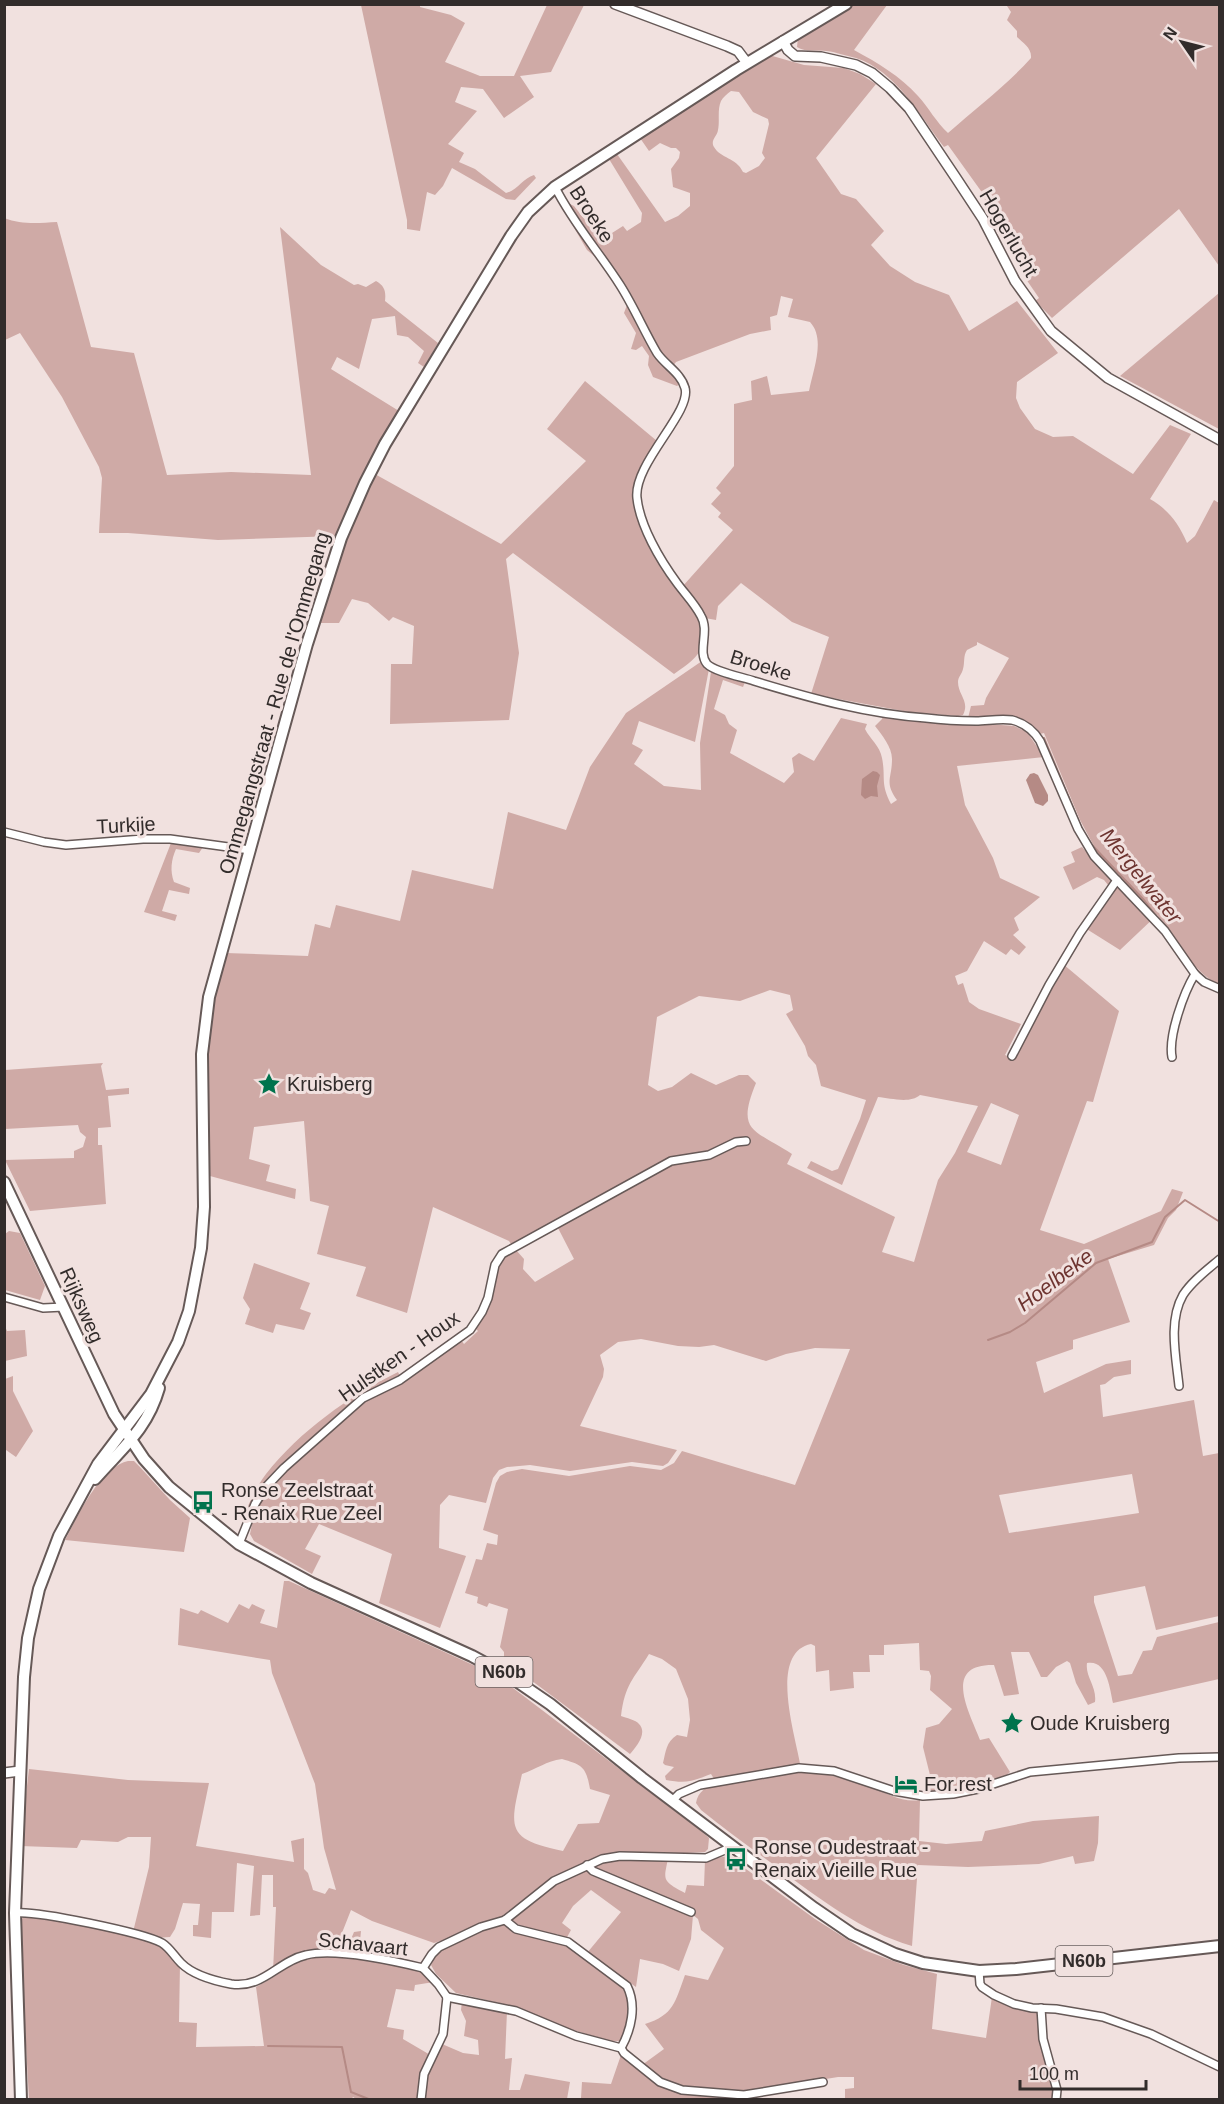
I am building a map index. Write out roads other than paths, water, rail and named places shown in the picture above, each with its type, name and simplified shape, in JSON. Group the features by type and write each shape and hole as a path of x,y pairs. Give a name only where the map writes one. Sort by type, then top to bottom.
{"main road":[{"name":"Ommegangstraat - Rue de l'Ommegang","path":"83,1493 98,1464 151,1394 178,1342 189,1311 201,1248 205,1191 202,1054 218,962 322,594 341,538 364,483 399,420 528,212 555,187 747,63 846,4"},
{"name":"Rijksweg","path":"4,1182 112,1411 132,1441"},
{"name":"Ommegangstraat - Rue de l'Ommegang","path":"83,1493 132,1441 154,1404 163,1371"},
{"name":"N60b","path":"132,1441 144,1459 169,1486 239,1544 311,1583 480,1660 509,1676 550,1704 814,1908 852,1934 873,1945 923,1963 979,1971 1016,1969 1220,1946"},
{"path":"21,2100 15,1913 24,1677 32,1614 42,1580 59,1536 83,1493"}],"street":[{"path":"615,4 728,46 738,51 747,63"},
{"name":"Hogerlucht","path":"783,41 795,56 821,57 856,65 872,73 890,87 909,108 956,178 983,219 1015,281 1051,331 1108,378 1220,440"},
{"name":"Broeke","path":"555,187 568,211 625,293 658,354 681,379 685,388 684,402 642,475 637,496 642,516 658,555 702,616 706,631 703,654 708,664 719,670 844,706 914,717 1011,720 1025,725 1040,741 1078,829 1094,856 1165,931 1194,974 1204,982 1220,989"},
{"name":"Turkije","path":"4,832 66,845 161,839 250,850"},
{"path":"1012,1056 1049,985 1080,933 1117,880"},
{"path":"1172,1057 1170,1047 1185,990 1194,974"},
{"name":"Hulstken - Houx","path":"239,1544 255,1504 284,1468 363,1398 400,1380 470,1330 488,1298 495,1265 502,1254 671,1161 709,1155 736,1142 746,1141"},
{"path":"1179,1386 1175,1356 1174,1316 1183,1295 1220,1259"},
{"path":"4,1297 42,1308 64,1307"},
{"path":"673,1800 679,1794 700,1785 799,1768 834,1771 894,1791 922,1796 953,1794 978,1789 1030,1772 1179,1758 1220,1757"},
{"path":"4,1773 20,1771"},
{"name":"Schavaart","path":"15,1913 42,1914 150,1938 167,1948 192,1971 236,1984 260,1981 297,1957 309,1954 371,1958 423,1968 439,1947 481,1927 505,1920 554,1881 602,1859 620,1856 706,1858 731,1845"},
{"path":"587,1865 593,1871 691,1912"},
{"path":"505,1920 516,1929 568,1942 627,1986 631,1997 632,2020 621,2048"},
{"path":"421,2100 424,2074 444,2034 447,1997 423,1968"},
{"path":"979,1971 980,1984 986,1991 1014,2004 1071,2011 1103,2018 1151,2034 1220,2067"},
{"path":"447,1997 516,2011 576,2036 621,2048 654,2078 682,2090 744,2095 823,2082"},
{"path":"1041,2008 1043,2039 1057,2090 1056,2100"}],"waterway":[{"name":"Mergelwater","path":"1044,738 1082,829 1091,844 1144,900 1156,916"},
{"name":"Mergelwater","path":"1195,969 1204,977"},
{"name":"Hoelbeke","path":"988,1340 1010,1332 1025,1323 1096,1263 1152,1242 1165,1217 1185,1200 1220,1222"},
{"path":"268,2046 342,2047 351,2092 371,2100"}],"place":[{"name":"Kruisberg","path":"269,1084"},
{"name":"Ronse Zeelstraat - Renaix Rue Zeel","path":"203,1502"},
{"name":"Oude Kruisberg","path":"1012,1723"},
{"name":"For.rest","path":"906,1784"},
{"name":"Ronse Oudestraat - Renaix Vieille Rue","path":"736,1859"}]}
